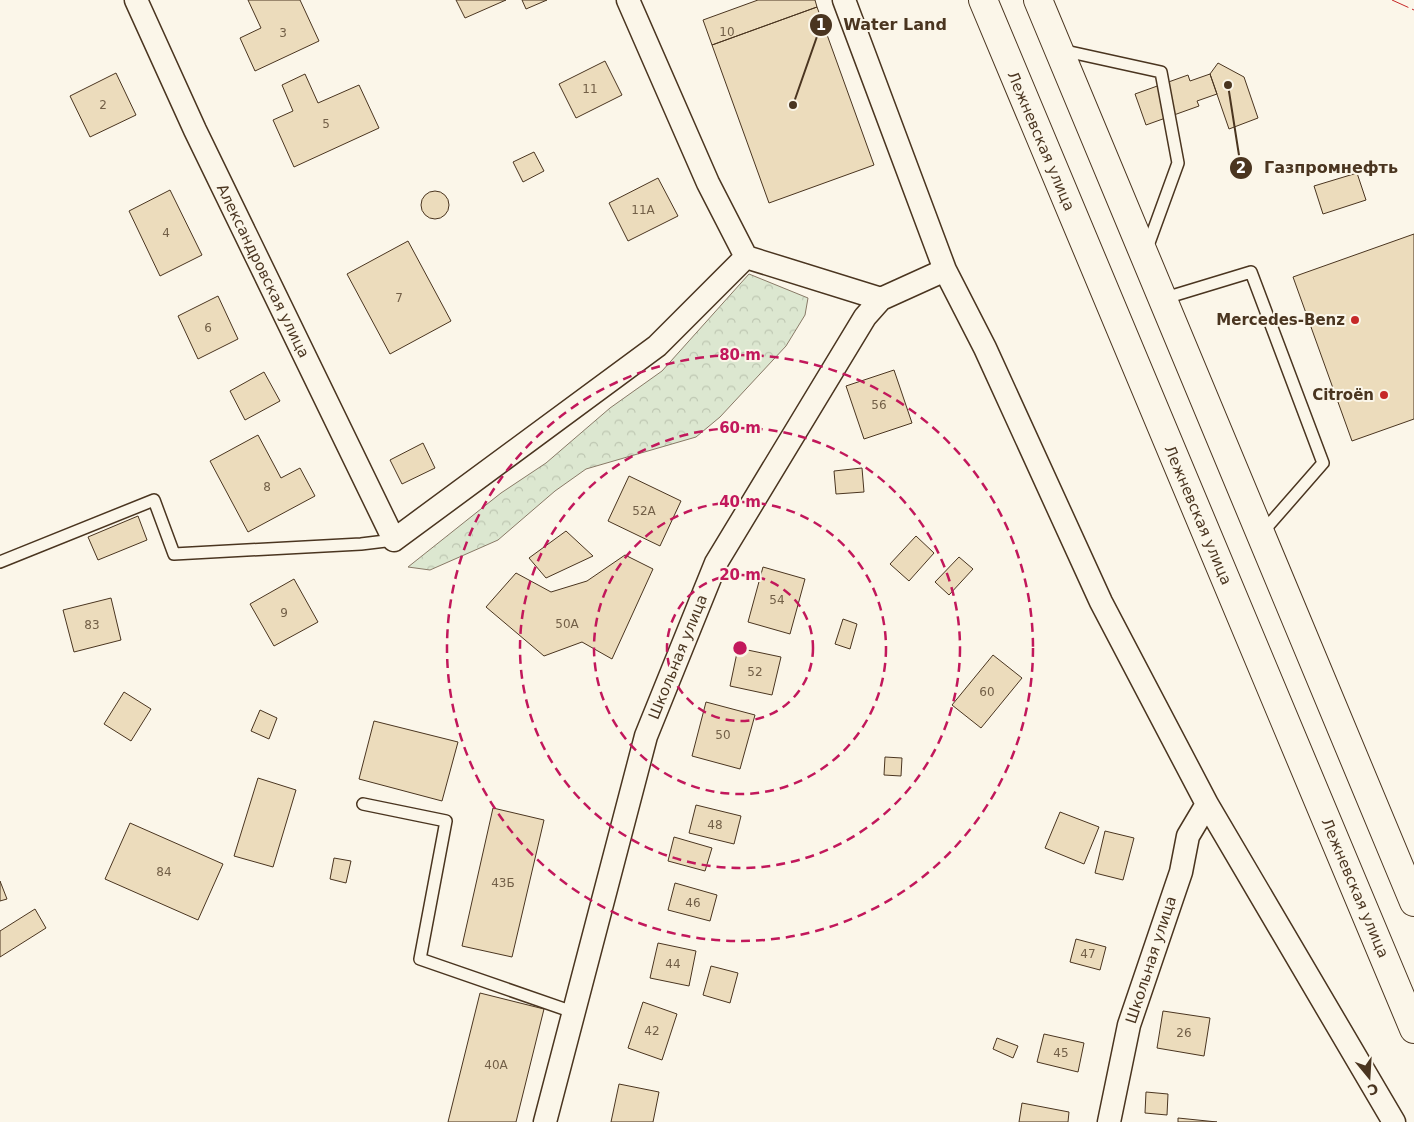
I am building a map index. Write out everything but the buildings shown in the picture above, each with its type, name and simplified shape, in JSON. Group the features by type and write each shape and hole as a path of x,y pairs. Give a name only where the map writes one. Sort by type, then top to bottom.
{"highway":[{"name":"Лежневская улица","path":"983,0 1414,1029"},
{"path":"1038,0 1260,535 1408,871 1414,902"}],"street":[{"name":"Александровская улица","path":"136,0 195,130 394,540"},
{"path":"628,0 708,183 746,257 881,299"},
{"path":"844,0 945,270 985,348 1101,602 1207,804 1394,1122"},
{"path":"394,540 657,346 746,257"},
{"name":"Школьная улица","path":"545,1122 646,736 716,563 865,317 881,299 945,270"},
{"name":"Школьная улица","path":"1109,1122 1129,1025 1181,872 1188,836 1207,804"}],"lane":[{"path":"1059,50 1161,72 1178,163 1144,257"},
{"path":"1161,299 1251,272 1323,463 1260,535"},
{"path":"0,562 154,500 174,554 362,544 394,540"},
{"path":"363,804 446,821 420,959 573,1012"}],"green space":[{"path":"749,274 808,298 805,315 786,346 720,417 696,437 586,469 555,491 498,540 430,570 408,567 501,493 546,463 610,408 662,371"}],"power":[{"path":"1392,0 1414,10"}],"place":[{"name":"Газпромнефть","path":"1228,85"},
{"name":"Water Land","path":"793,105"},
{"name":"Mercedes-Benz","path":"1355,320"},
{"name":"Citroën","path":"1384,395"}]}
